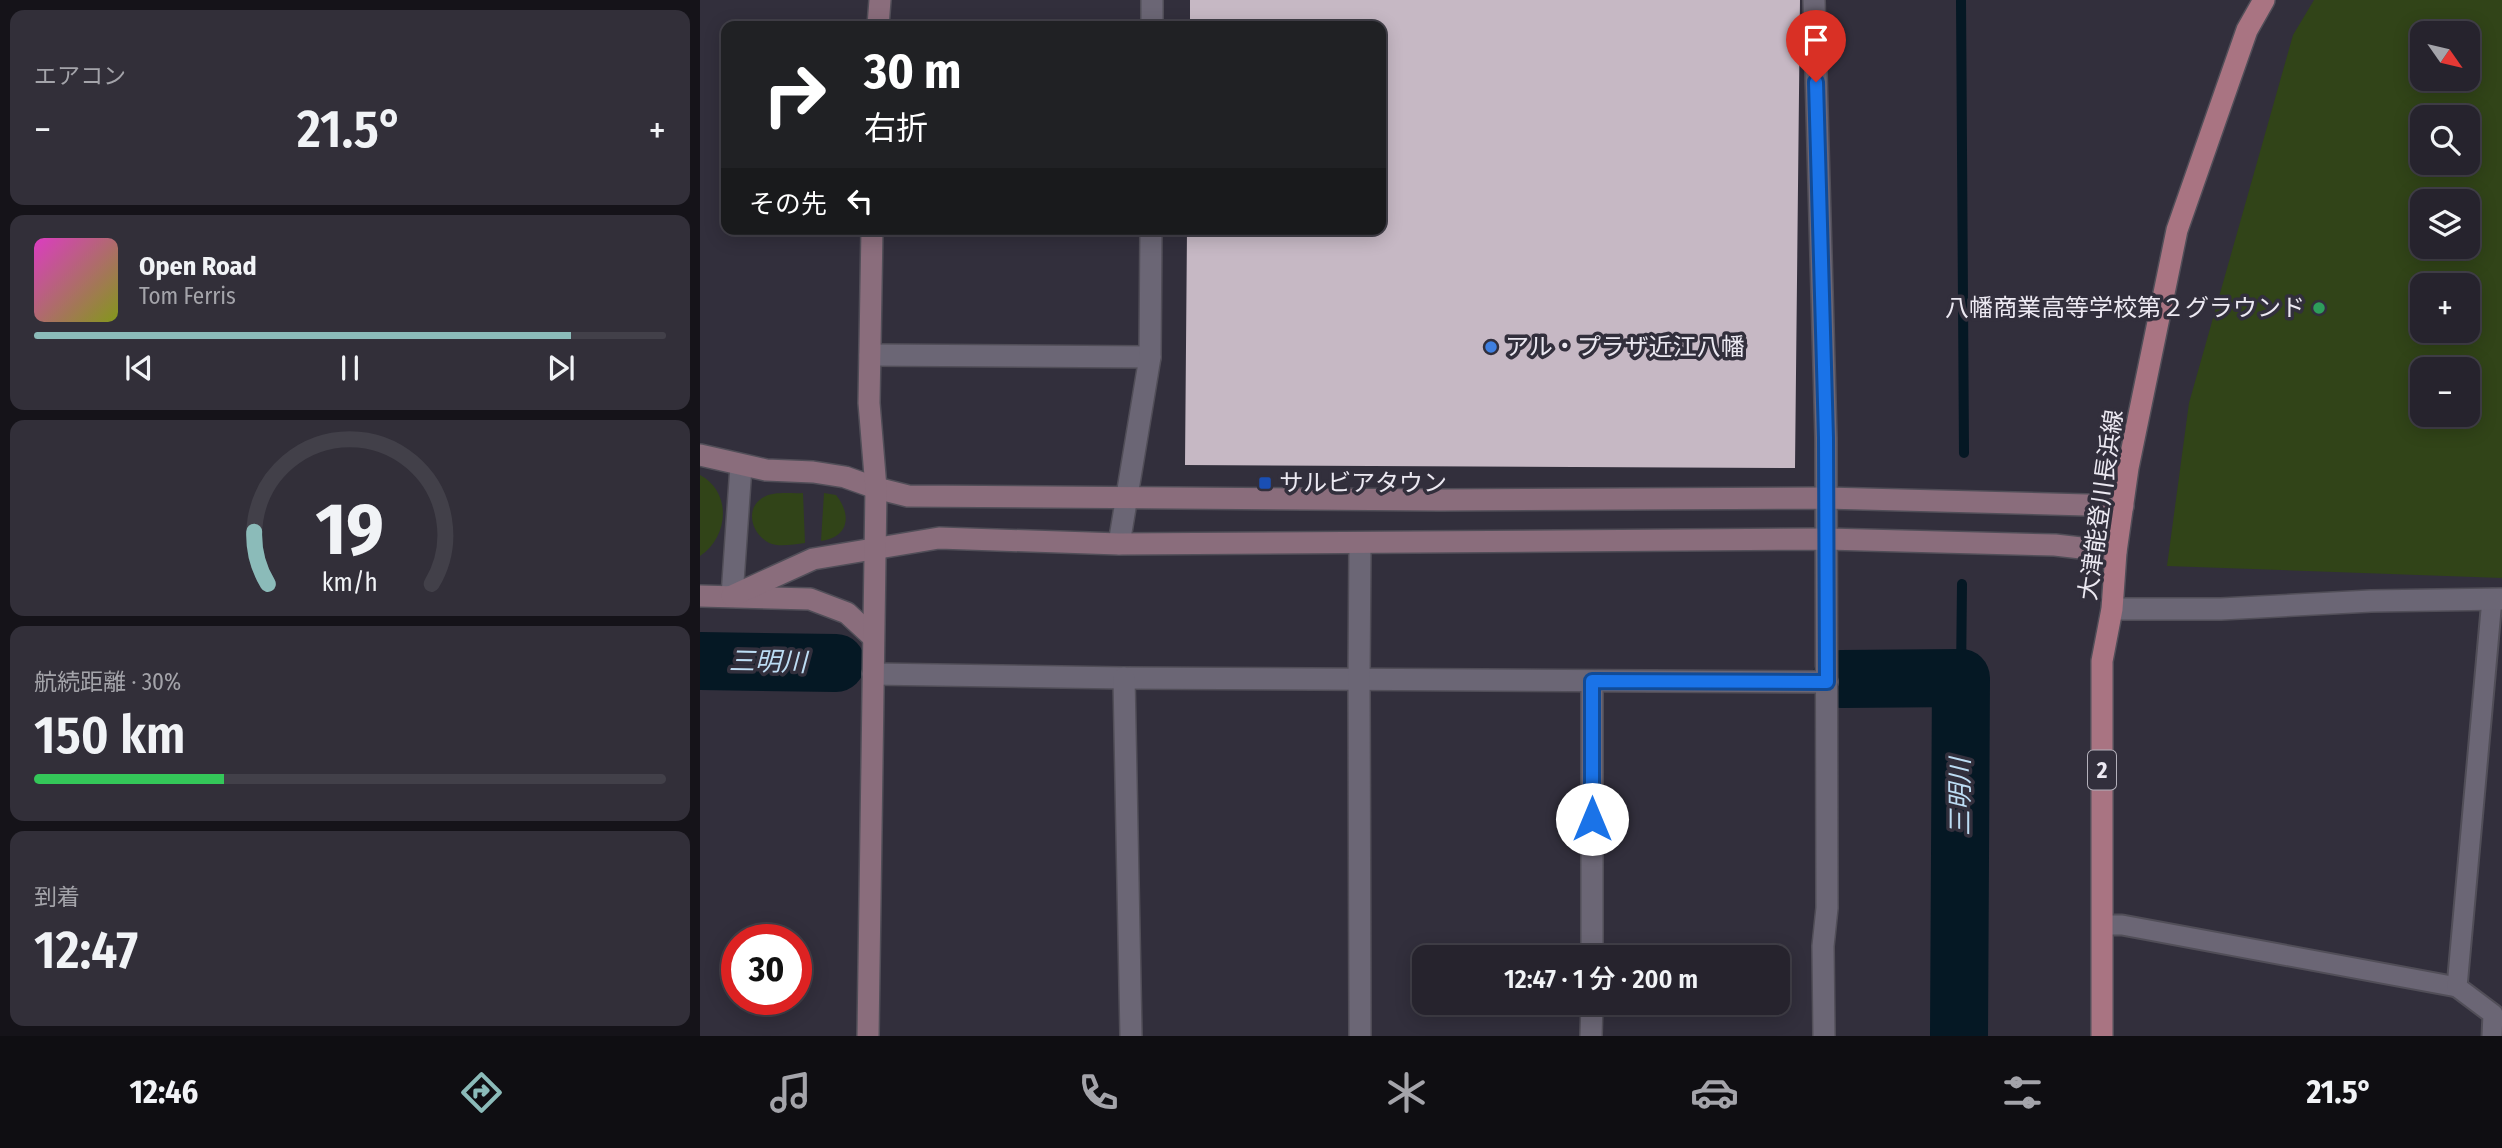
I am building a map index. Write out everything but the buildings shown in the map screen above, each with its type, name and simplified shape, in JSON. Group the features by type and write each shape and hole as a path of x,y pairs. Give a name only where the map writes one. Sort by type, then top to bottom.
{"main road":[{"name":"大津能登川長浜線","path":"2102,1036 2102,661 2112,609 2116,552 2128,468 2177,230 2247,30 2264,0"}],"street":[{"path":"878,21 880,0"},
{"path":"1152,21 1153,0"},
{"path":"1814,0 1827,539 1827,908 1824,946 1824,1036"},
{"path":"868,1036 876,488 869,403 872,235"},
{"path":"1119,544 1150,357 1151,235"},
{"path":"870,355 1150,357"},
{"path":"700,455 741,466 834,475 908,496 1454,500 1826,498 2123,506"},
{"path":"732,596 741,466"},
{"path":"732,596 813,559 939,538 1119,544 1827,539 2055,545 2116,552"},
{"path":"1360,543 1360,1036"},
{"path":"700,596 810,599 848,613 873,637"},
{"path":"2112,609 2221,609 2371,601 2497,599"},
{"path":"873,674 1827,682"},
{"path":"1124,678 1131,1036"},
{"path":"1592,681 1592,945"},
{"path":"1591,1015 1591,1036"}],"lane":[{"path":"2456,987 2497,599"},
{"path":"2102,925 2122,925 2456,987 2493,1014 2492,1036"}],"green space":[{"name":"八幡商業高等学校第２グラウンド","path":"2314,0 2502,0 2502,578 2167,566 2189,403 2293,35"},
{"path":"700,475 718,492 723,515 717,538 700,556"},
{"path":"803,493 805,543 776,545 759,535 752,515 757,502 773,494"},
{"path":"824,493 836,495 846,517 842,530 837,535 821,541"}],"waterway":[{"path":"1961,0 1964,453"},
{"path":"1961,678 1962,584"},
{"name":"三明川","path":"700,661 836,663"},
{"name":"三明川","path":"1841,679 1961,678 1959,1036"}],"place":[{"name":"八幡商業高等学校第２グラウンド","path":"2319,308"},
{"name":"アル・プラザ近江八幡","path":"1491,347"},
{"name":"サルビアタウン","path":"1265,483"}],"route":[{"path":"1592,819 1592,681 1827,682 1826,438 1816,82"}]}
